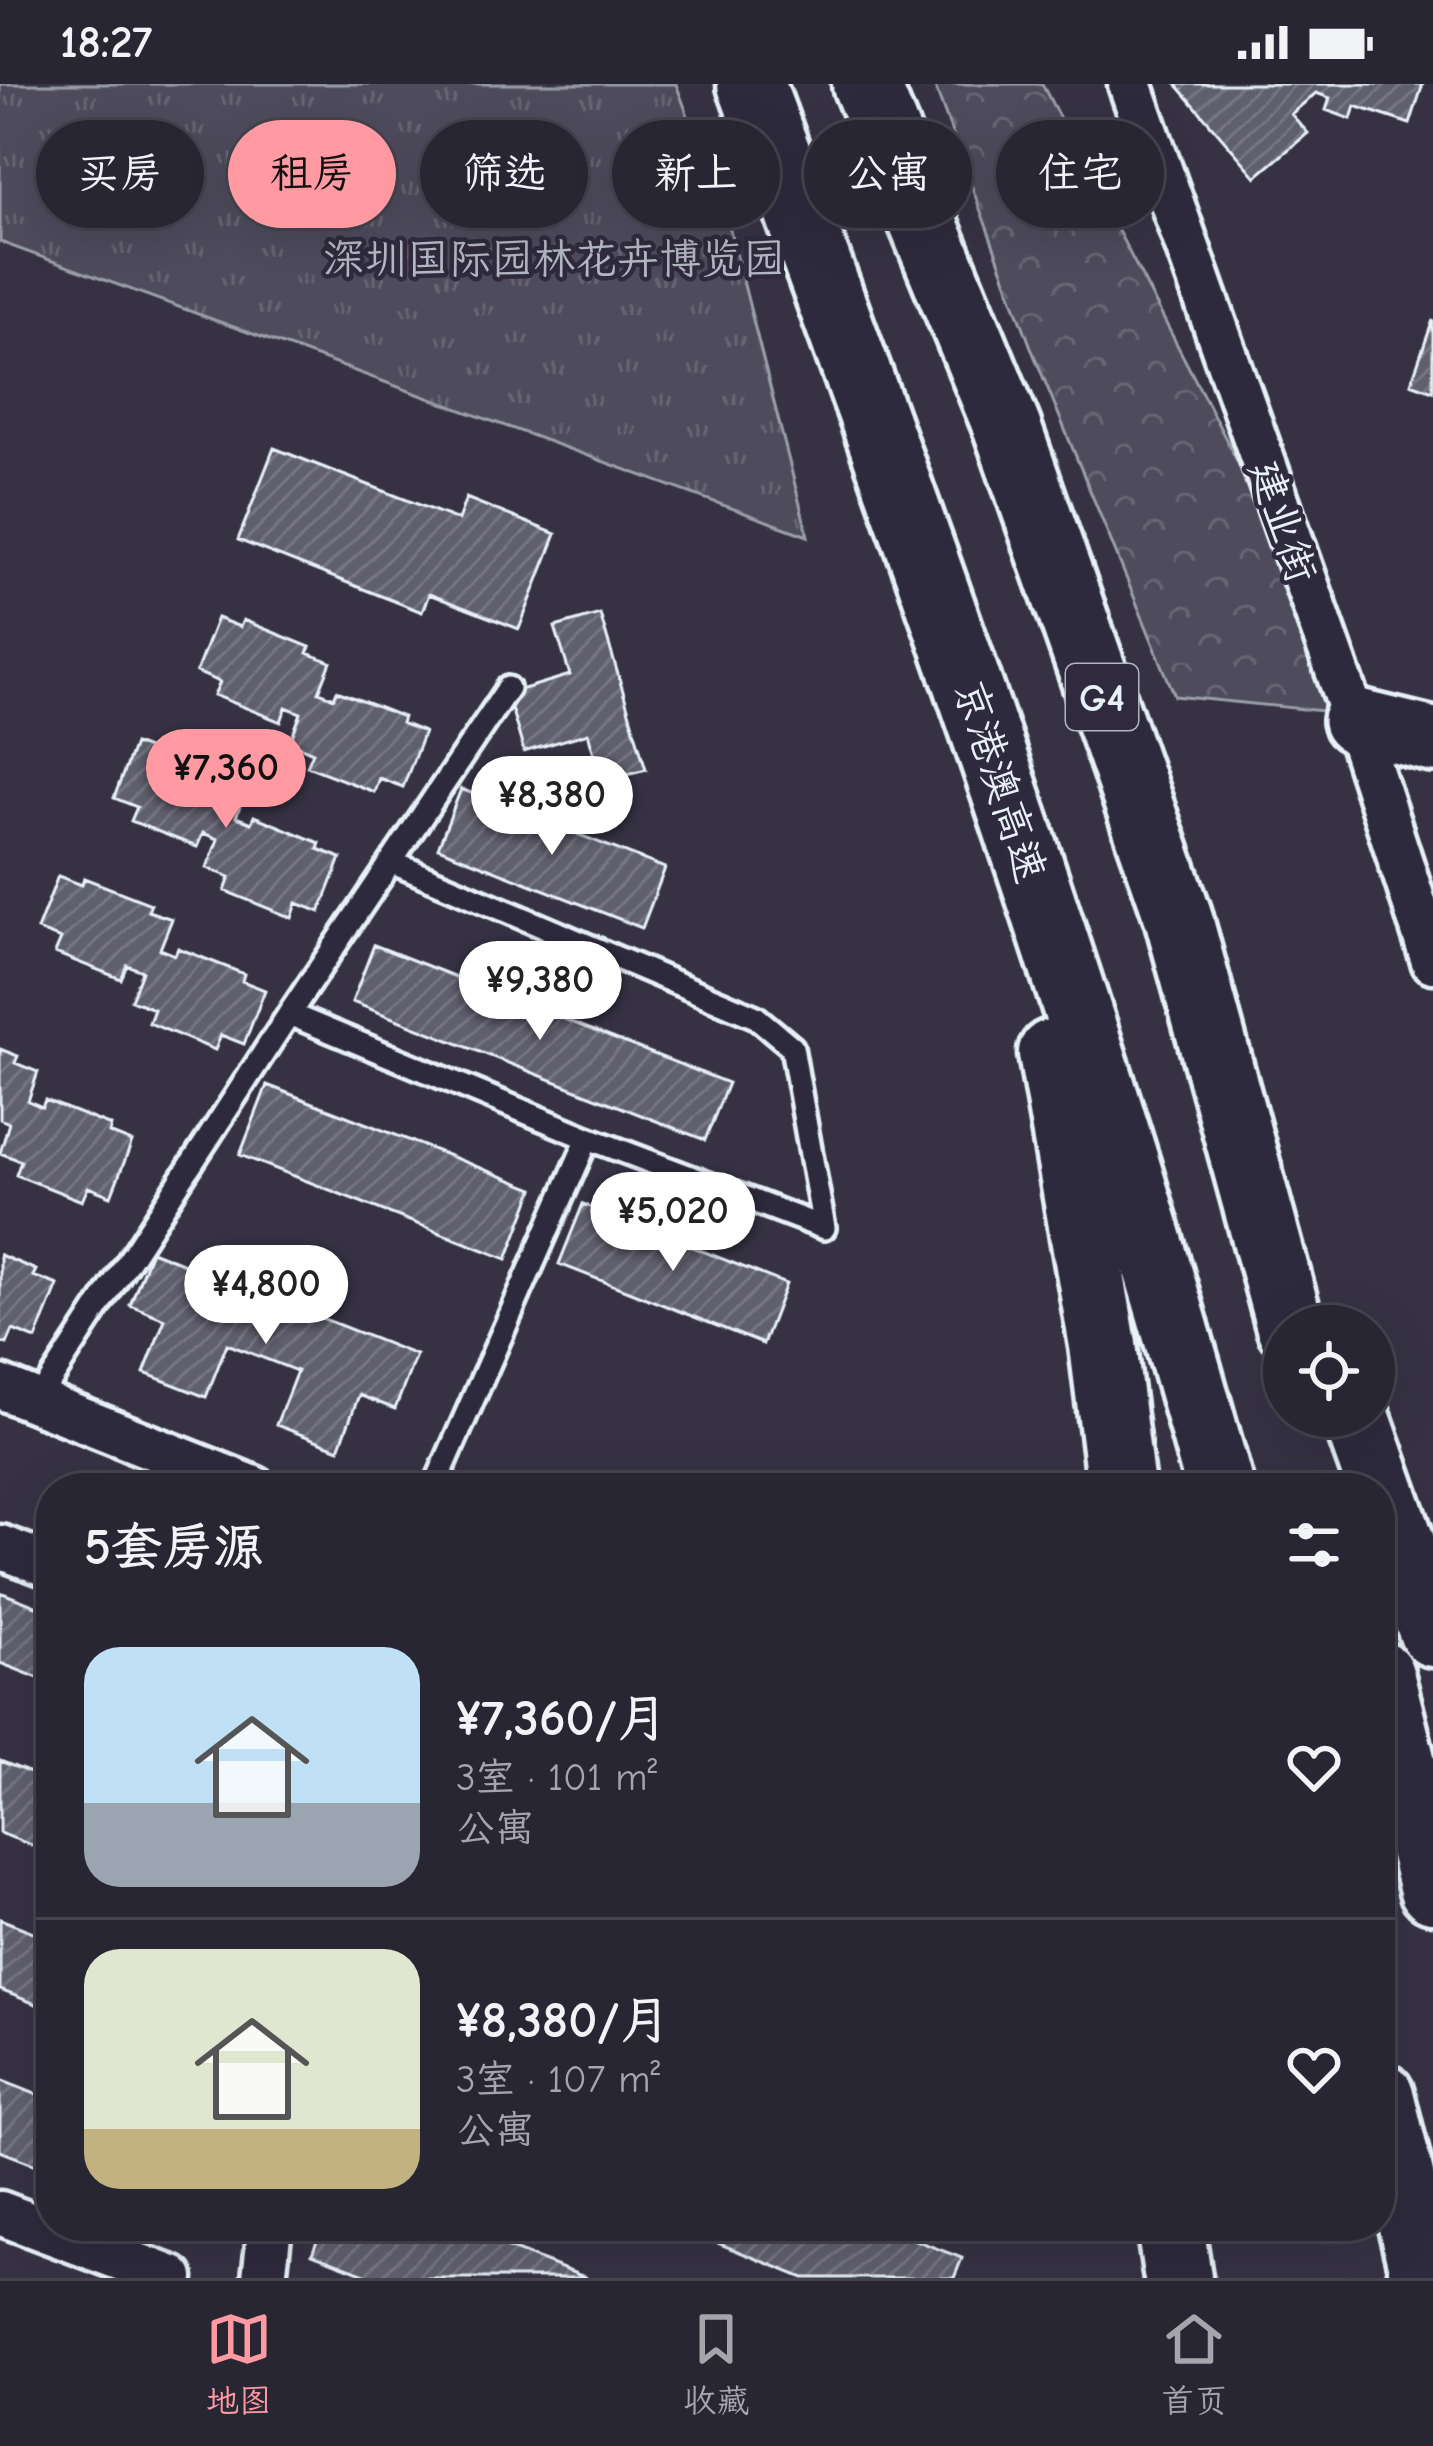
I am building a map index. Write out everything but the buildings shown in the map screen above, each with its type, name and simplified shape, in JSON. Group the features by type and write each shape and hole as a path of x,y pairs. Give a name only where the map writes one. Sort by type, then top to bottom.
{"highway":[{"name":"京港澳高速","path":"751,84 887,449 989,744 1104,1098 1216,1473"},
{"name":"G4","path":"866,84 1007,427 1178,916 1284,1305"},
{"path":"989,744 1065,1116 1119,1473"},
{"path":"1178,916 1317,1305"},
{"path":"1319,1437 1328,1473"},
{"path":"1363,1437 1376,1473"},
{"path":"1395,1526 1433,1634"},
{"path":"1395,1736 1433,1889"},
{"path":"1395,2157 1425,2278"},
{"path":"1172,2241 1178,2278"}],"main road":[{"path":"1354,722 1433,740"}],"street":[{"name":"建业街","path":"1130,84 1433,961"},
{"path":"19,1393 217,1473"},
{"path":"0,1547 36,1560"},
{"path":"0,2213 36,2227"},
{"path":"74,2241 172,2278"},
{"path":"264,2278 268,2241"}],"lane":[{"path":"19,1393 289,1013 508,688"},
{"path":"289,1013 588,1138 824,1228 792,1047 755,1017 391,862"},
{"path":"441,1473 588,1138"}],"green space":[{"name":"深圳国际园林花卉博览园","path":"0,84 676,84 690,120 612,120 612,228 730,228 808,536 0,242"},
{"path":"934,84 1042,84 1061,120 996,120 996,228 1117,228 1259,503 1333,712 1175,696 1032,350 972,187 972,120 947,120"}]}
